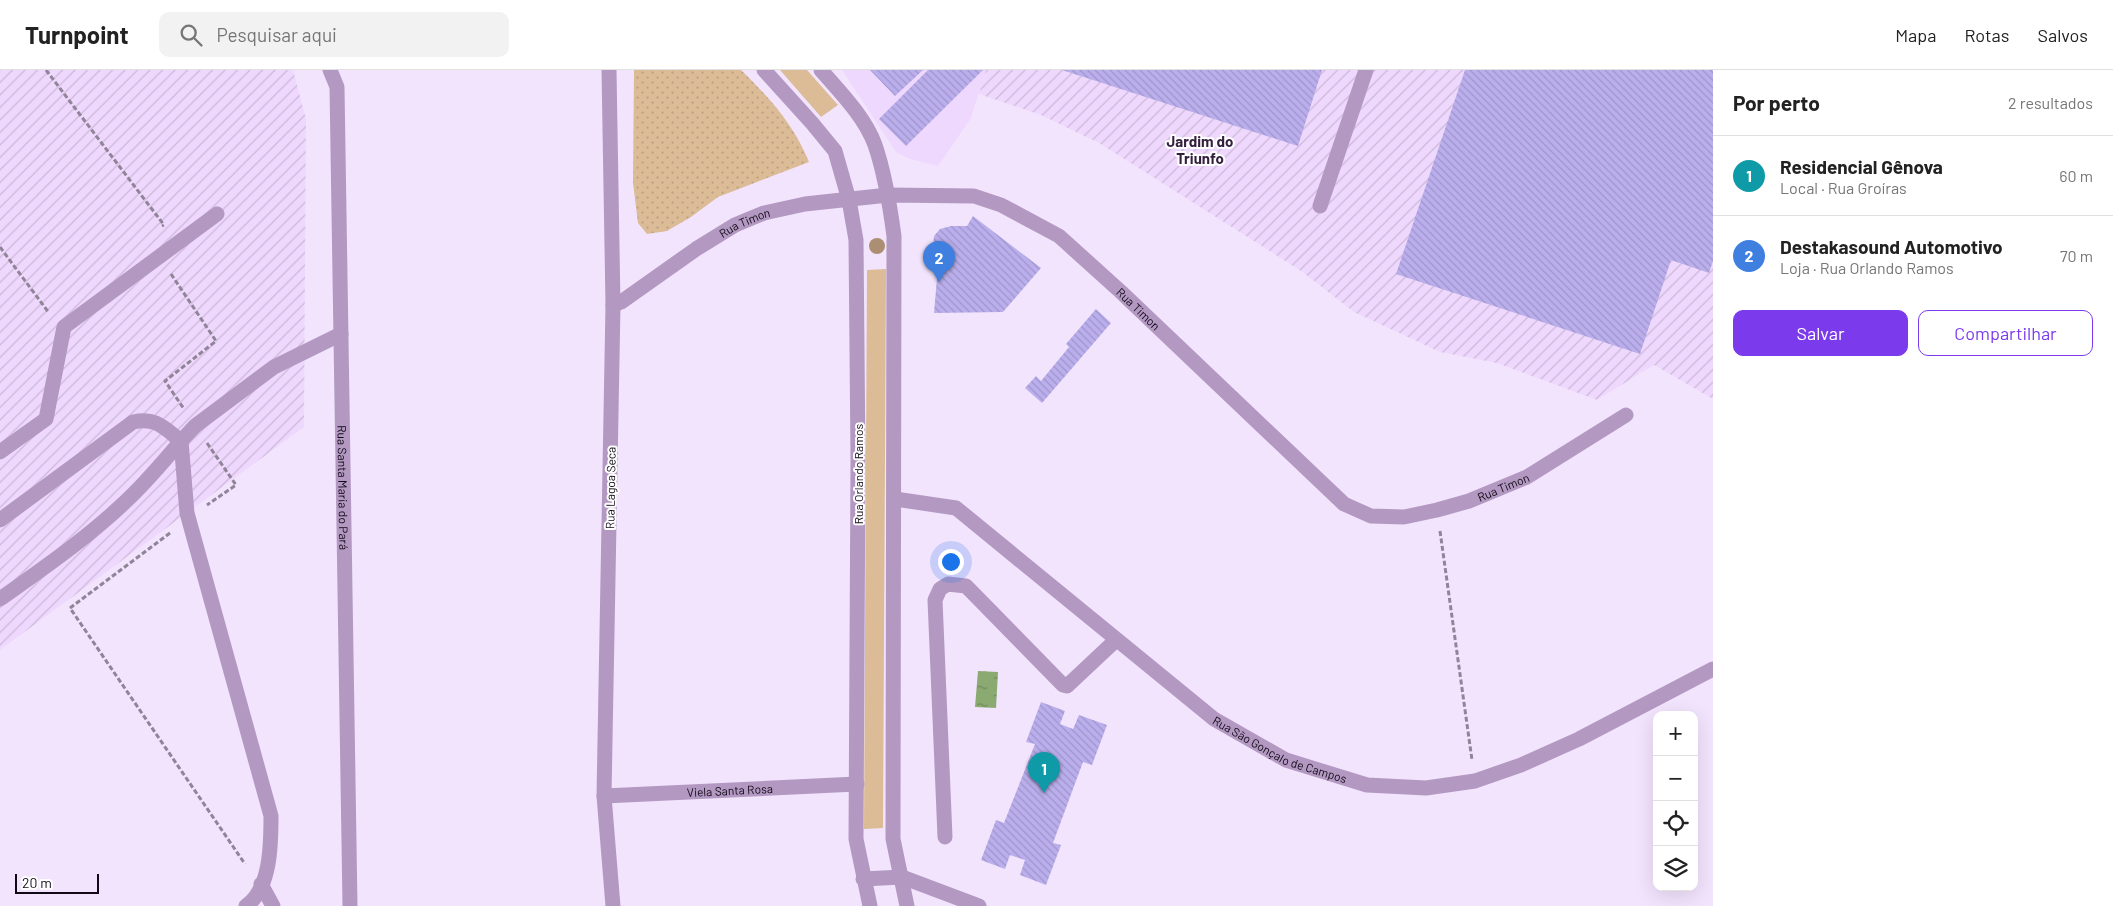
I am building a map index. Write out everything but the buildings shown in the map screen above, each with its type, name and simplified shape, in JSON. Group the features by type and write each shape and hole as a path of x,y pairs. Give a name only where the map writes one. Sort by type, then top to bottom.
{"street":[{"name":"Rua Santa Maria do Pará","path":"330,70 337,87 350,906"},
{"name":"Rua Lagoa Seca","path":"609,70 613,305 604,796 613,906"},
{"name":"Rua Orlando Ramos","path":"764,70 812,122 835,152 849,200 856,249 858,460 856,839 870,906"},
{"path":"821,70 846,99 868,131 875,145 888,196 895,243 893,839 908,906"},
{"path":"1320,206 1366,70"},
{"name":"Rua Timon","path":"613,305 621,302 735,224 764,213 788,207 888,196 974,196 1001,205 1059,236 1344,504 1371,516 1404,517 1437,510 1469,501 1528,478 1626,415"},
{"path":"0,452 46,418 64,327 217,214"},
{"path":"0,599 68,550 124,504 195,426 274,367 340,334"},
{"path":"0,520 133,422 147,419 158,423 181,440 187,513 271,816 271,844 268,866 261,884 250,903 246,906"},
{"name":"Rua São Gonçalo de Campos","path":"895,499 956,508 1214,719 1286,760 1366,785 1426,788 1475,781 1521,766 1579,739 1713,669"},
{"path":"945,837 935,600 940,589 948,584 966,586 1062,685 1066,686 1116,640"},
{"name":"Viela Santa Rosa","path":"604,796 857,784"},
{"path":"863,879 902,877 980,906"},
{"path":"261,884 273,906"}],"path":[{"path":"0,247 49,314 56,308"},
{"path":"1437,510 1475,781"}],"shaded area":[{"path":"0,70 293,70 306,119 304,427 0,650"},
{"path":"634,70 741,70 762,91 789,124 809,162 718,197 691,217 667,231 647,234 638,223 633,183"},
{"path":"780,70 807,70 838,105 821,117"},
{"path":"842,70 986,70 971,118 938,166 910,159 896,152"},
{"path":"986,70 1713,70 1713,399 1654,365 1597,400 1497,363 1440,352 1354,312 1301,271 1099,143 1041,115 979,94"},
{"path":"886,269 883,828 864,829 867,270"}],"water":[{"path":"978,671 998,672 996,708 975,707"}],"place":[{"name":"Destakasound Automotivo","path":"939,282"},
{"name":"Residencial Gênova","path":"1044,793"}],"district":[{"name":"Jardim do Triunfo","path":"1200,150"}]}
